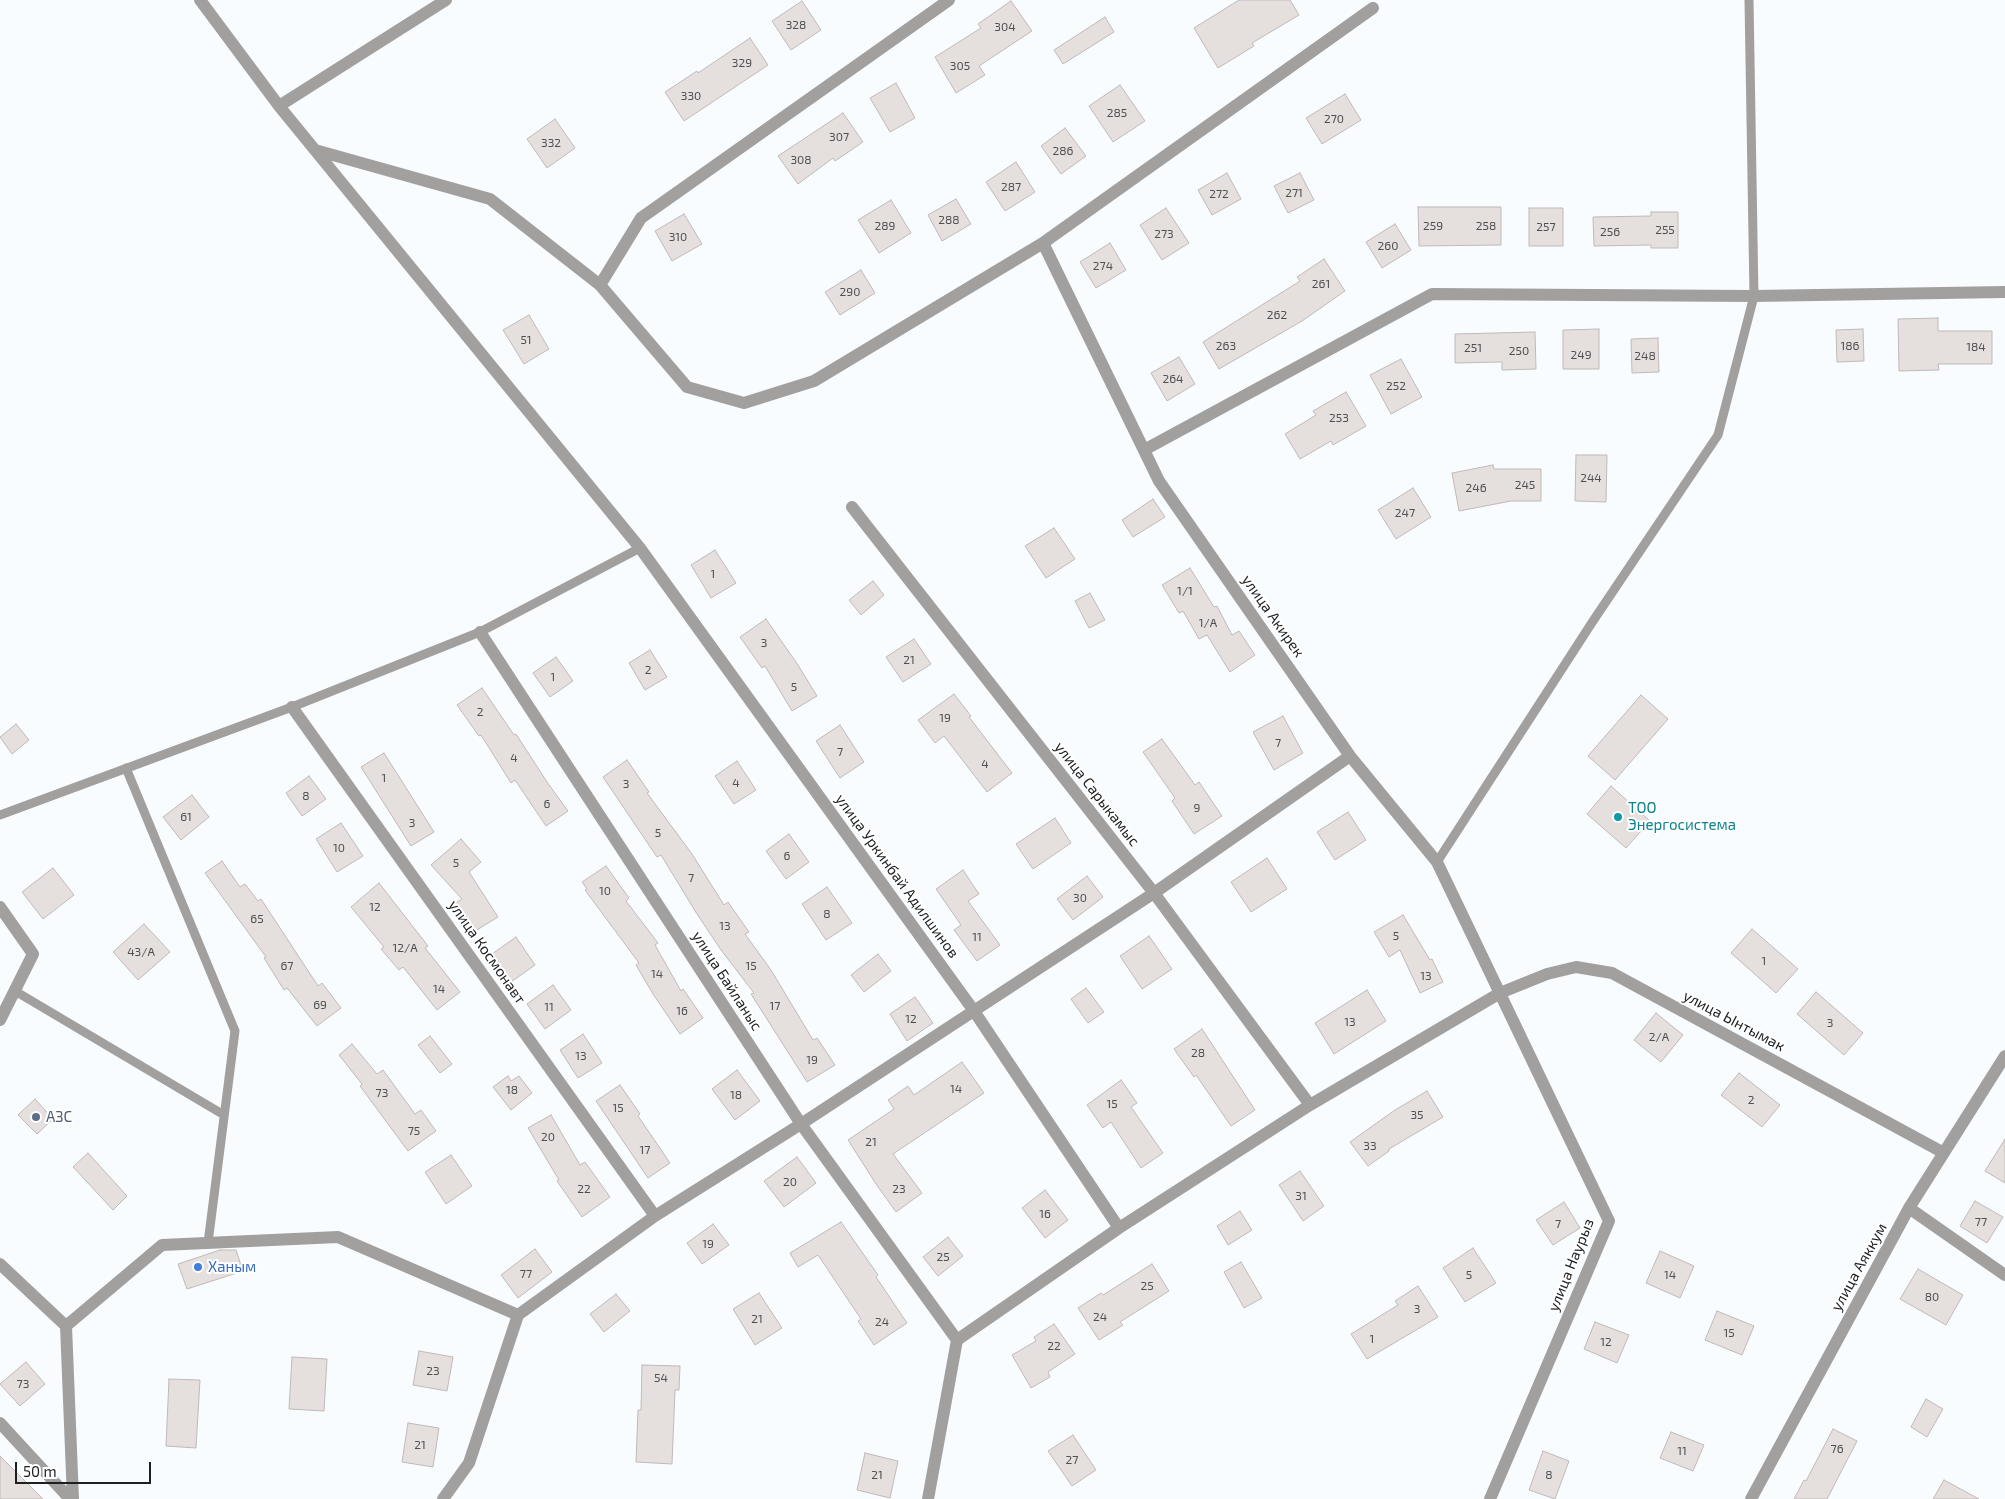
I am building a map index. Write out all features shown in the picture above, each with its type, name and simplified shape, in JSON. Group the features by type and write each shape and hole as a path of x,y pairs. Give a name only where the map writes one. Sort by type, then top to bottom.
{"street":[{"name":"улица Уркинбай Адилшинов","path":"200,0 279,106 640,548 974,1011 1120,1228"},
{"path":"279,106 446,0"},
{"path":"600,285 641,218 949,0"},
{"path":"315,150 490,199 600,285 687,387 744,403 814,381 1043,243 1374,8"},
{"name":"улица Акирек","path":"1043,243 1159,481 1350,756 1437,862 1500,993"},
{"path":"1144,450 1432,294 1754,296 2005,292"},
{"name":"улица Сарыкамыс","path":"852,507 1154,893 1310,1105"},
{"name":"улица Байланыс","path":"480,632 801,1124 957,1340"},
{"name":"улица Космонавт","path":"292,707 655,1216"},
{"path":"443,1499 469,1464 518,1315 655,1216 801,1124 1154,893 1350,756"},
{"path":"0,907 33,954 0,1020"},
{"name":"улица Ынтымак","path":"957,1340 1120,1228 1310,1105 1500,993 1547,974 1576,967 1612,973 1944,1153"},
{"name":"улица Наурыз","path":"1490,1499 1609,1221 1500,993"},
{"name":"улица Аяккум","path":"1751,1499 1910,1208 2005,1056"},
{"path":"1910,1208 2005,1275"},
{"path":"66,1326 162,1244 338,1237 518,1315"},
{"path":"0,1264 66,1326 72,1499"},
{"path":"928,1499 957,1340"},
{"path":"0,1423 72,1499"}],"lane":[{"path":"1437,862 1593,620 1718,435 1754,296 1749,0"},
{"path":"0,815 292,707 480,632 640,548"},
{"path":"126,768 235,1031 208,1242"},
{"path":"15,991 224,1115"}],"building":[{"path":"1239,0 1290,0 1299,15 1252,43 1254,46 1218,68 1194,28"},
{"path":"802,1 821,30 791,50 772,21"},
{"path":"1011,1 1032,31 979,66 985,75 956,93 935,57 981,28 978,24"},
{"path":"1105,17 1114,32 1063,64 1054,50"},
{"path":"750,38 768,65 684,121 665,92 697,71 698,73"},
{"path":"896,83 915,118 890,132 870,98"},
{"path":"1120,85 1145,121 1113,142 1089,106"},
{"path":"1345,94 1361,120 1322,144 1306,118"},
{"path":"843,113 863,142 835,161 833,158 798,184 778,156"},
{"path":"555,119 575,148 547,168 527,139"},
{"path":"1065,128 1086,156 1061,174 1041,146"},
{"path":"1016,162 1035,192 1005,211 986,182"},
{"path":"1227,173 1241,199 1212,215 1198,190"},
{"path":"1300,173 1314,200 1288,213 1274,186"},
{"path":"956,199 971,224 942,241 928,215"},
{"path":"891,200 911,233 879,253 858,220"},
{"path":"1418,207 1501,207 1501,245 1419,246"},
{"path":"1166,208 1189,243 1162,260 1140,225"},
{"path":"1529,208 1563,208 1563,246 1529,246"},
{"path":"1651,212 1678,212 1678,248 1651,248 1651,245 1594,246 1593,217 1651,216"},
{"path":"684,214 702,244 672,261 655,231"},
{"path":"1395,224 1411,250 1382,268 1366,242"},
{"path":"1110,243 1126,270 1096,288 1080,262"},
{"path":"1324,259 1345,291 1302,321 1219,369 1203,342 1300,281 1297,277"},
{"path":"861,270 875,293 840,315 825,292"},
{"path":"529,315 549,349 524,364 503,330"},
{"path":"1938,318 1938,331 1992,331 1992,364 1938,364 1939,370 1899,371 1898,319"},
{"path":"1599,329 1599,369 1563,369 1563,330"},
{"path":"1863,329 1864,361 1837,362 1836,330"},
{"path":"1535,332 1536,369 1502,370 1502,362 1455,363 1455,334"},
{"path":"1658,338 1659,372 1632,373 1631,339"},
{"path":"1179,357 1195,384 1167,401 1151,373"},
{"path":"1401,359 1422,397 1391,414 1370,375"},
{"path":"1346,392 1366,426 1333,445 1331,441 1300,459 1285,434 1316,415 1313,411"},
{"path":"1576,455 1607,455 1606,502 1575,501"},
{"path":"1493,465 1494,469 1541,469 1541,501 1511,501 1459,511 1452,473"},
{"path":"1413,488 1431,517 1396,539 1378,510"},
{"path":"1153,499 1165,517 1133,537 1122,520"},
{"path":"1054,528 1075,559 1046,578 1025,546"},
{"path":"715,550 736,583 711,598 691,565"},
{"path":"1190,568 1214,607 1217,606 1232,635 1239,631 1255,655 1230,672 1207,635 1199,639 1183,611 1179,613 1162,585"},
{"path":"873,581 884,595 861,615 849,600"},
{"path":"1090,593 1105,620 1089,628 1075,601"},
{"path":"766,619 817,696 792,711 765,666 762,668 740,637"},
{"path":"914,639 931,664 903,682 886,657"},
{"path":"650,650 667,677 645,690 629,663"},
{"path":"556,657 573,681 550,697 533,673"},
{"path":"482,688 514,735 516,734 568,811 546,826 515,780 511,783 481,735 479,736 457,705"},
{"path":"954,694 971,716 969,717 1012,773 987,792 944,736 935,743 918,720"},
{"path":"1641,695 1668,719 1615,780 1588,756"},
{"path":"1283,716 1303,753 1274,770 1253,732"},
{"path":"16,724 29,740 12,754 0,737"},
{"path":"840,725 864,762 840,778 816,741"},
{"path":"1162,739 1195,785 1199,782 1222,816 1194,834 1172,801 1175,798 1143,752"},
{"path":"384,753 434,832 411,846 361,767"},
{"path":"627,760 649,792 647,793 692,854 724,905 728,902 749,932 745,934 771,970 813,1040 817,1038 835,1065 807,1082 751,994 754,993 721,950 661,855 657,857 603,777"},
{"path":"737,761 756,790 734,804 715,776"},
{"path":"309,776 326,799 302,816 286,793"},
{"name":"ТОО Энергосистема","path":"1611,786 1650,821 1626,848 1587,814"},
{"path":"192,795 209,817 181,840 163,817"},
{"path":"1348,812 1366,840 1335,860 1317,832"},
{"path":"1055,818 1071,843 1033,869 1016,844"},
{"path":"341,823 363,856 337,872 316,839"},
{"path":"789,834 809,862 786,879 766,851"},
{"path":"461,839 481,862 469,872 498,917 472,933 454,904 462,899 431,865"},
{"path":"1267,858 1287,889 1251,912 1231,882"},
{"path":"222,861 240,887 245,884 258,901 261,899 318,986 322,983 341,1008 317,1026 287,988 284,990 264,958 266,957 205,873"},
{"path":"606,866 629,898 626,901 658,943 655,945 681,991 683,989 703,1018 680,1034 636,965 639,963 585,890 587,889 582,882"},
{"path":"53,868 74,895 43,919 22,892"},
{"path":"963,870 979,894 968,901 1000,945 977,961 954,930 961,925 936,889"},
{"path":"1087,876 1103,897 1073,920 1057,899"},
{"path":"379,883 428,946 425,948 460,992 437,1010 403,967 399,970 381,949 384,947 351,907"},
{"path":"827,887 852,923 826,940 802,904"},
{"path":"1403,915 1430,960 1432,959 1443,982 1420,993 1400,950 1389,957 1374,932"},
{"path":"144,924 170,952 138,980 113,952"},
{"path":"1752,929 1798,969 1776,993 1731,953"},
{"path":"1149,936 1172,969 1142,989 1120,956"},
{"path":"516,937 535,965 511,982 492,954"},
{"path":"878,954 891,971 864,992 851,975"},
{"path":"553,985 571,1010 545,1029 527,1004"},
{"path":"1086,988 1104,1012 1088,1023 1071,999"},
{"path":"1367,990 1386,1021 1334,1054 1315,1023"},
{"path":"1816,992 1863,1033 1844,1055 1797,1014"},
{"path":"915,997 933,1023 907,1041 890,1014"},
{"path":"1656,1013 1683,1035 1661,1062 1634,1040"},
{"path":"1202,1029 1255,1110 1231,1126 1196,1075 1194,1077 1174,1049"},
{"path":"583,1034 602,1063 578,1078 560,1050"},
{"path":"430,1036 452,1064 440,1073 418,1045"},
{"path":"352,1044 377,1074 383,1070 415,1114 421,1110 436,1131 408,1151 360,1086 362,1084 339,1055"},
{"path":"962,1062 984,1093 893,1154 922,1193 896,1212 848,1140 894,1109 888,1100 908,1086 914,1095"},
{"path":"737,1070 760,1101 735,1120 712,1089"},
{"path":"1739,1073 1780,1105 1762,1127 1721,1095"},
{"path":"508,1076 511,1081 519,1076 532,1093 511,1110 493,1087"},
{"path":"1121,1080 1137,1103 1131,1107 1163,1153 1141,1168 1111,1122 1103,1128 1087,1105"},
{"path":"620,1085 640,1114 638,1116 670,1163 648,1178 596,1101"},
{"path":"1427,1091 1443,1117 1389,1149 1389,1151 1368,1166 1350,1142 1395,1110"},
{"name":"АЗС","path":"35,1099 53,1119 37,1134 18,1115"},
{"path":"551,1115 580,1165 585,1162 610,1197 582,1217 557,1181 559,1180 528,1128"},
{"path":"2005,1139 2005,1183 1985,1171"},
{"path":"88,1153 127,1196 113,1210 73,1167"},
{"path":"451,1155 472,1186 446,1204 425,1172"},
{"path":"797,1157 816,1183 784,1207 764,1181"},
{"path":"1300,1171 1324,1206 1303,1221 1279,1185"},
{"path":"1045,1190 1068,1220 1045,1238 1022,1208"},
{"path":"1975,1201 2003,1217 1987,1243 1960,1226"},
{"path":"1564,1202 1580,1228 1553,1245 1536,1220"},
{"path":"1240,1211 1252,1230 1228,1245 1217,1226"},
{"path":"841,1222 878,1275 876,1277 907,1323 874,1345 858,1321 861,1319 818,1255 798,1267 790,1253"},
{"path":"713,1224 729,1245 702,1264 687,1243"},
{"path":"948,1237 963,1256 938,1276 923,1257"},
{"path":"1473,1248 1496,1283 1465,1302 1443,1268"},
{"path":"535,1249 552,1272 518,1298 501,1275"},
{"path":"220,1250 236,1250 243,1271 187,1289 178,1264"},
{"path":"1660,1251 1694,1266 1680,1298 1646,1283"},
{"path":"1241,1262 1262,1298 1244,1308 1224,1272"},
{"path":"1152,1264 1169,1291 1120,1322 1123,1325 1099,1340 1078,1308 1101,1293 1103,1295"},
{"path":"1918,1269 1963,1295 1946,1325 1900,1299"},
{"path":"1418,1286 1438,1317 1367,1359 1351,1334 1398,1305 1395,1301"},
{"path":"759,1293 782,1328 755,1345 733,1309"},
{"path":"616,1294 630,1311 604,1332 590,1314"},
{"path":"1717,1311 1754,1326 1742,1355 1705,1340"},
{"path":"1595,1322 1629,1335 1617,1363 1584,1349"},
{"path":"1054,1324 1075,1354 1048,1372 1050,1377 1031,1388 1012,1355 1036,1341 1034,1337"},
{"path":"419,1351 453,1357 447,1391 413,1385"},
{"path":"292,1357 327,1359 324,1411 289,1409"},
{"path":"26,1362 45,1384 20,1406 0,1384"},
{"path":"642,1365 680,1366 679,1390 675,1390 672,1464 636,1462 638,1410 641,1410"},
{"path":"169,1379 200,1380 196,1448 166,1446"},
{"path":"1926,1399 1943,1409 1927,1437 1911,1427"},
{"path":"408,1423 439,1428 433,1467 402,1462"},
{"path":"1833,1429 1857,1441 1827,1499 1794,1499 1804,1480 1806,1481"},
{"path":"1671,1432 1704,1445 1693,1471 1660,1458"},
{"path":"1073,1435 1096,1470 1072,1486 1048,1451"},
{"path":"1543,1451 1569,1461 1555,1499 1529,1490"},
{"path":"865,1453 898,1461 890,1498 857,1490"},
{"path":"0,1456 43,1499 0,1499"},
{"path":"1944,1480 1979,1499 1933,1499"}],"place":[{"name":"ТОО Энергосистема","path":"1618,817"},
{"name":"АЗС","path":"36,1117"},
{"name":"Ханым","path":"198,1267"}]}
